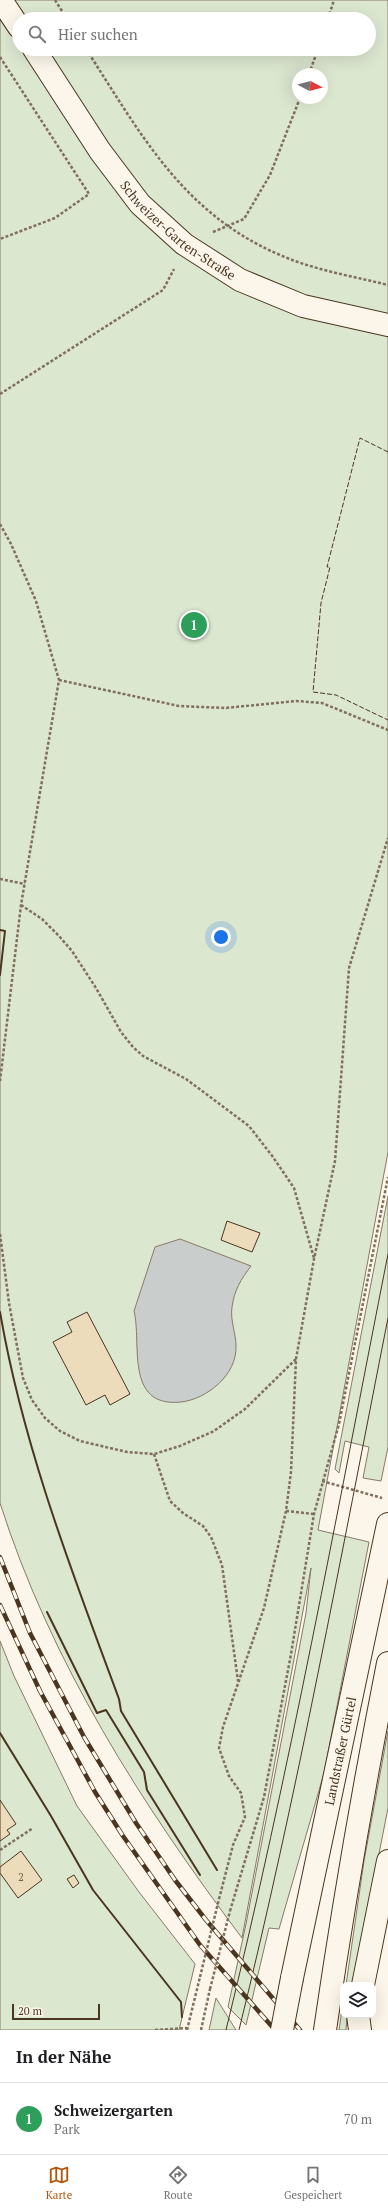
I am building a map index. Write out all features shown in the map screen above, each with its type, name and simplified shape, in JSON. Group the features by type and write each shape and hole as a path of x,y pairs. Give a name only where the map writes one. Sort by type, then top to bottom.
{"main road":[{"path":"1,0 12,16"},
{"name":"Schweizer-Garten-Straße","path":"39,56 100,151 140,204 184,244 240,280 304,306 388,325"},
{"name":"Landstraßer Gürtel","path":"282,2030 388,1524"},
{"path":"326,2023 338,1934 360,1806 388,1663"},
{"path":"364,1982 388,1861"},
{"path":"358,2018 360,2030"}],"path":[{"path":"55,0 63,12"},
{"path":"330,12 334,0"},
{"path":"91,56 163,164 182,188 202,207 227,226 279,255 304,264 388,285"},
{"path":"311,68 315,56"},
{"path":"0,57 89,194 55,218 0,240"},
{"path":"0,524 11,544 36,601 59,680 21,905 0,1081"},
{"path":"59,680 179,706 225,708 296,701 322,703 388,730"},
{"path":"155,2030 187,2029 233,1845 245,1817 241,1793 229,1776 219,1748 223,1727 264,1608 286,1511 291,1472 296,1359 314,1259 335,1161 349,968 388,838"},
{"path":"0,879 25,884"},
{"path":"21,905 42,919 60,936 72,951 96,988 121,1032 133,1047 143,1056 186,1078 249,1126 274,1157 294,1188 314,1259"},
{"path":"201,2030 230,1911 264,1797 291,1654 314,1514 339,1424 388,1177"},
{"path":"0,1234 9,1303 23,1378 32,1400 41,1412 60,1432 80,1441 127,1452 154,1454 214,1431 245,1409 296,1359"},
{"path":"154,1454 170,1501 183,1513 203,1526 211,1537 222,1565 238,1682"},
{"path":"322,1481 388,1499"},
{"path":"286,1511 314,1514"},
{"path":"0,1850 33,1828"}],"green space":[{"path":"0,0 388,0 388,1152 318,1530 369,1542 324,1773 279,1929 269,1928 246,2025 228,2007 246,1924 306,1613 311,1568 242,1938 205,1888 135,1784 103,1731 45,1620 21,1562 0,1503"},
{"path":"388,1196 388,1447 381,1481 363,1478 369,1447 345,1441 339,1473 335,1469"},
{"path":"0,1641 14,1676 77,1806 139,1892 195,1964 179,2030 0,2030"},
{"path":"388,1731 388,1808 354,1982 346,1982 364,1861"},
{"path":"216,1998 236,2030 209,2030"},
{"path":"341,2018 347,2018 346,2030 339,2030"}],"shaded area":[{"path":"180,1239 251,1266 238,1285 233,1301 232,1317 236,1346 235,1357 231,1367 219,1384 210,1391 191,1400 181,1402 163,1401 151,1395 143,1384 137,1355 134,1311 155,1247"}],"building":[{"path":"227,1221 260,1233 252,1252 221,1240"},
{"path":"87,1312 130,1394 110,1405 105,1395 86,1405 53,1342 72,1332 67,1322"},
{"path":"0,1800 16,1824 7,1830 10,1834 0,1841"},
{"path":"21,1851 42,1880 18,1898 0,1873 0,1867"},
{"path":"74,1875 79,1883 73,1888 67,1879"}],"tram line":[{"path":"226,2030 271,1837 331,1546 388,1254"},
{"path":"239,2030 299,1764 388,1318"}],"railway":[{"path":"0,1557 30,1633 84,1737 136,1823 175,1880 206,1920 300,2030"},
{"path":"0,1605 40,1691 95,1792 123,1836 200,1945 275,2030"}],"fence":[{"path":"388,452 360,438 327,567 330,567 321,603 313,692 336,695 388,720"}],"wall":[{"path":"0,930 5,931 0,975"},
{"path":"0,1312 10,1362 35,1460 50,1508 119,1699 121,1711 217,1870"},
{"path":"47,1612 97,1713 106,1710 144,1772 147,1790 200,1875"},
{"path":"0,1733 51,1816 93,1890 181,2002 182,2017"}],"place":[{"name":"Schweizergarten","path":"194,625"}]}
